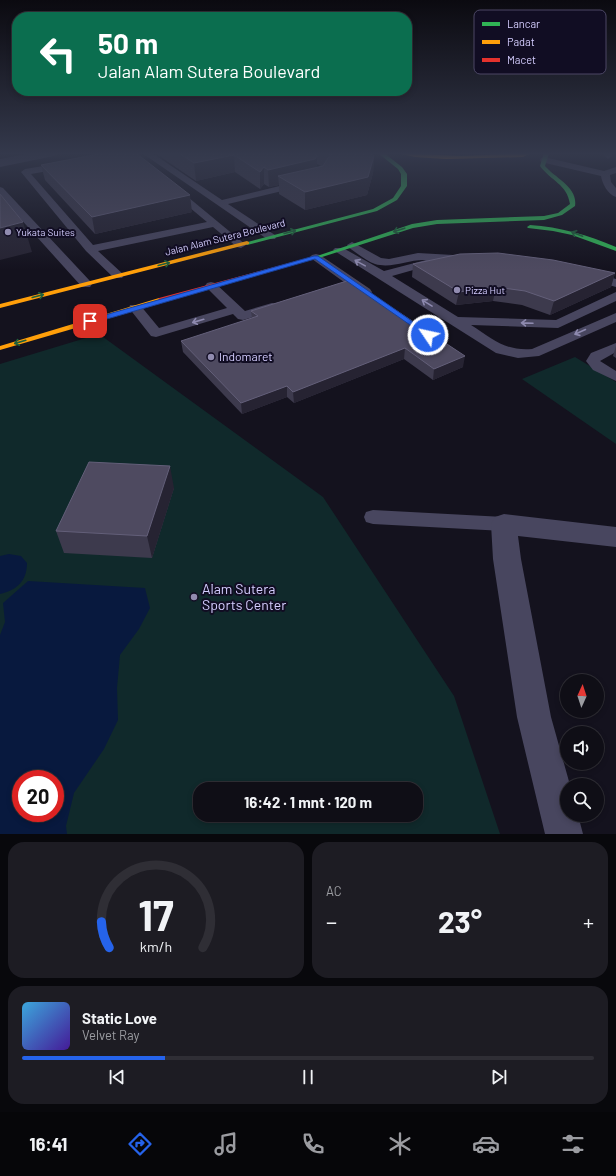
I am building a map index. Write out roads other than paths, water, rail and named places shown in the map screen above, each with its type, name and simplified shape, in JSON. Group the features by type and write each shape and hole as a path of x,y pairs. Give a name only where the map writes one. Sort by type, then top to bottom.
{"main road":[{"name":"Jalan Alam Sutera Boulevard","path":"0,306 375,210 395,199 400,192"},
{"path":"571,192 574,197 572,205 573,219"},
{"path":"0,348 316,257 412,226 437,222 544,218 560,214 572,205"},
{"path":"437,222 480,226 556,228 615,249"},
{"path":"581,226 599,236 615,249"}],"street":[{"path":"564,834 534,717 507,559 504,524 616,537"}],"lane":[{"path":"2,192 86,284"},
{"path":"42,192 90,249 118,275"},
{"path":"176,192 241,244"},
{"path":"203,192 271,237"},
{"path":"220,203 266,192"},
{"path":"90,249 215,223"},
{"path":"352,245 378,261 389,262 418,256 455,256 382,275"},
{"path":"339,250 455,320 501,350 518,354 534,353 616,317"},
{"path":"316,257 376,299 367,302"},
{"path":"578,274 616,285"},
{"path":"338,286 352,282"},
{"path":"211,286 243,316 280,304"},
{"path":"455,320 558,324 616,296"},
{"path":"135,308 156,333 236,310"},
{"path":"616,347 596,356 593,361 598,367 616,377"},
{"path":"373,517 504,524"}],"water":[{"path":"9,554 21,556 27,563 27,569 20,584 11,590 0,594 0,556"},
{"path":"28,581 145,588 150,608 139,629 120,655 117,688 118,720 104,749 74,793 66,826 67,834 0,834 0,635 5,622 3,603"}],"place":[{"name":"Yukata Suites","path":"8,232"},
{"name":"Pizza Hut","path":"457,290"},
{"name":"Indomaret","path":"211,357"},
{"name":"Alam Sutera Sports Center","path":"194,597"}]}
